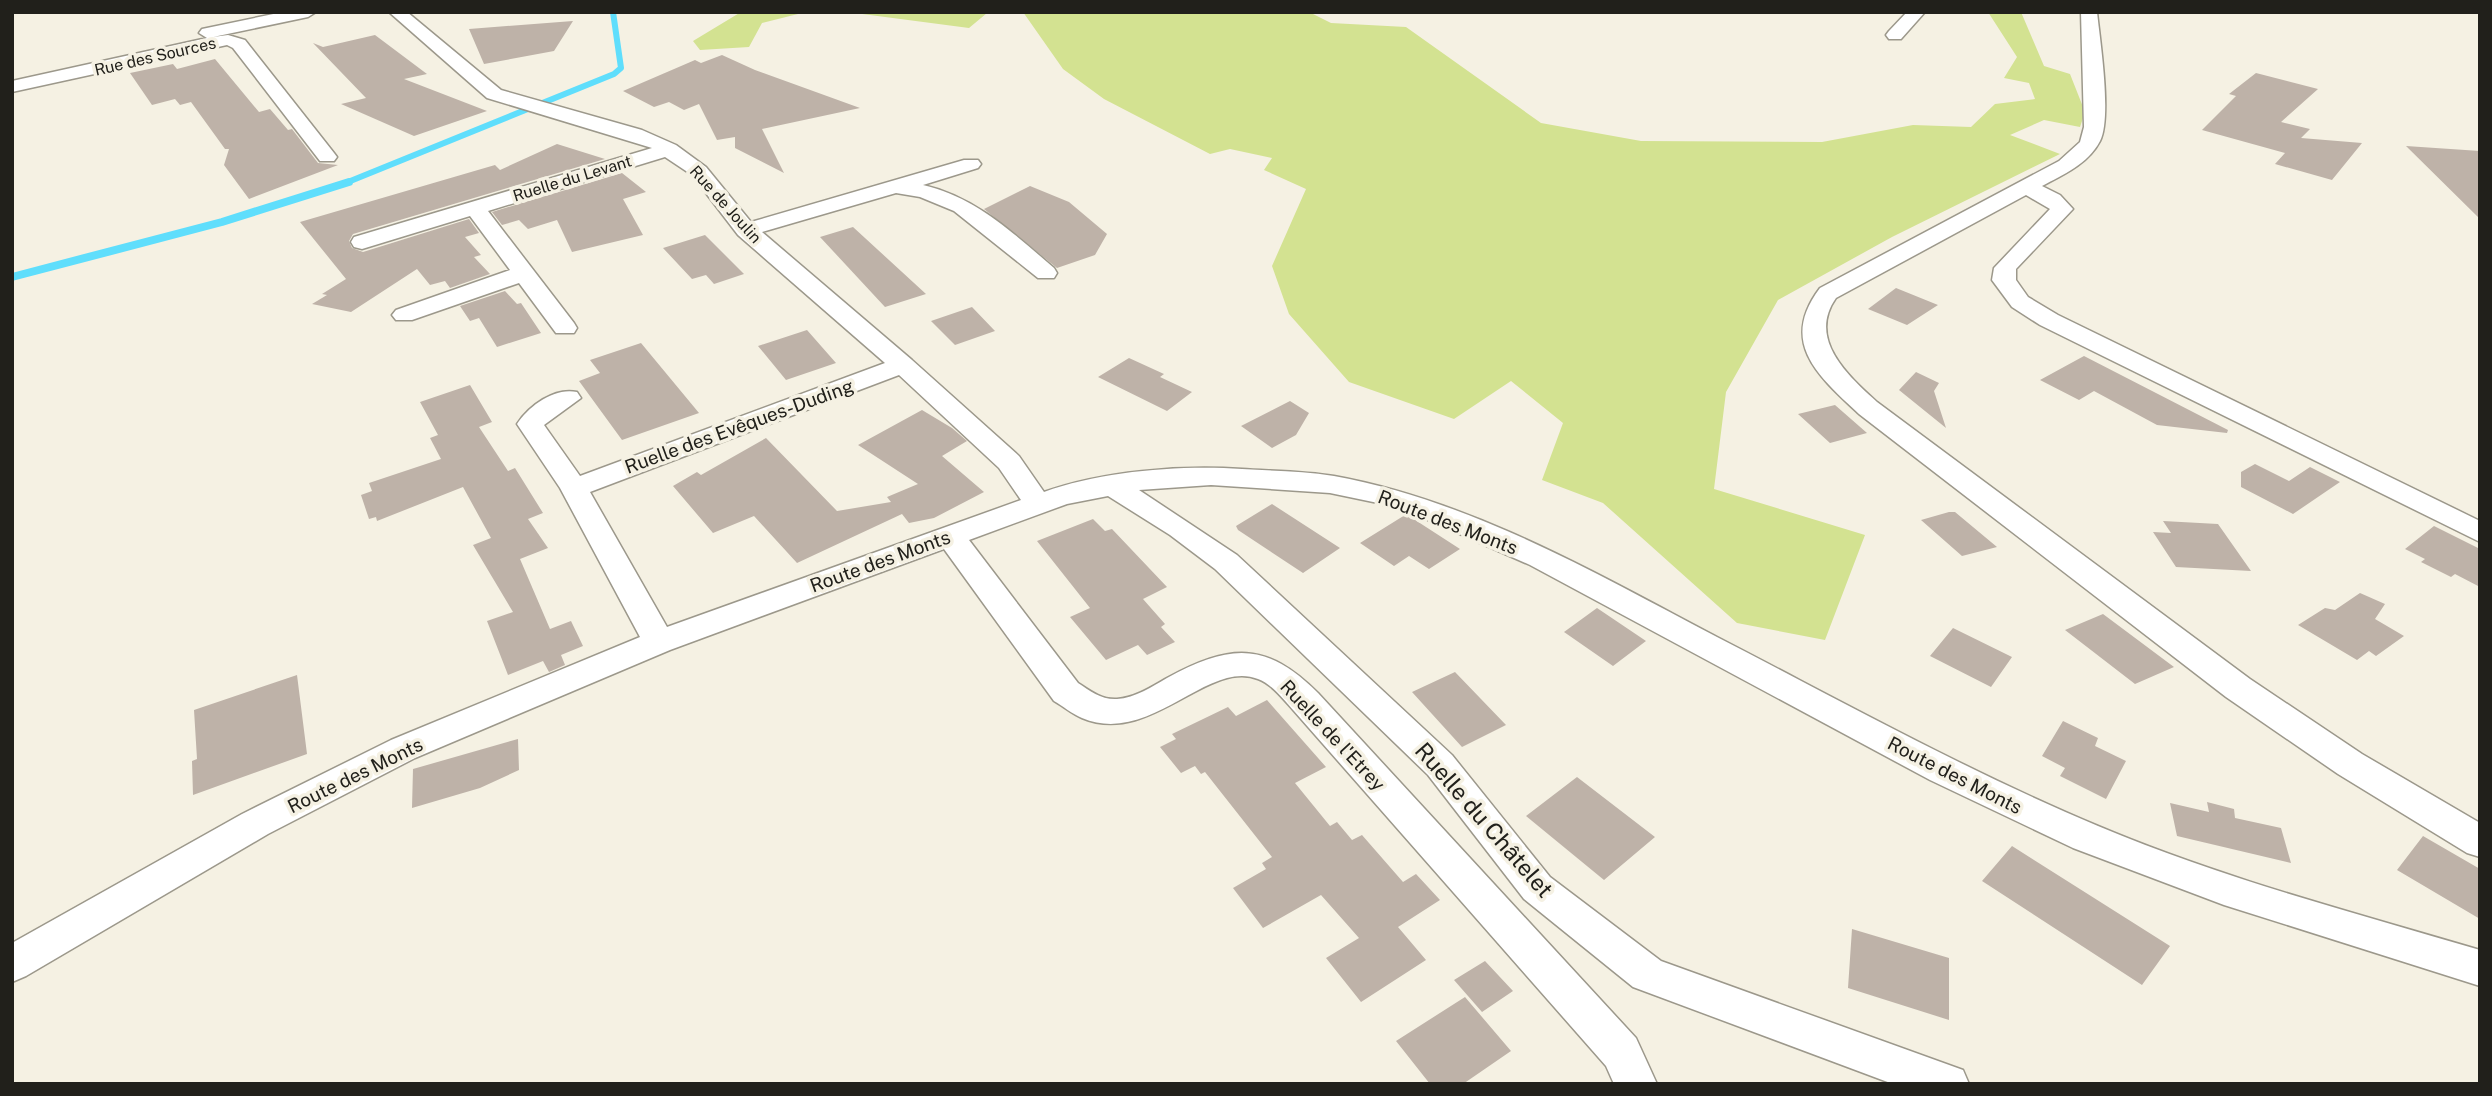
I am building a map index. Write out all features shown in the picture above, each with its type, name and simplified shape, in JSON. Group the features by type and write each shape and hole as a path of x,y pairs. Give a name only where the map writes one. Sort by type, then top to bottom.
{"street":[{"path":"12,74 308,12"},
{"name":"Rue de Joulin","path":"397,12 485,89 529,106 635,134 669,149 699,171 747,230 903,365 1009,462 1037,503"},
{"path":"1895,35 1917,12"},
{"path":"2089,12 2095,116 2093,135 2076,158 1828,293 1817,308 1812,328 1819,353 1829,369 1853,395 1901,435 2238,688 2350,764 2480,842"},
{"name":"Rue des Sources","path":"12,87 208,43 232,41 240,44 327,157"},
{"name":"Ruelle du Levant","path":"362,242 669,149"},
{"path":"747,230 971,164"},
{"path":"891,187 927,189 959,203 1046,273"},
{"path":"2025,187 2058,202 2062,209 2005,268 2004,281 2020,302 2049,320 2480,533"},
{"path":"474,208 565,328"},
{"path":"404,315 524,273"},
{"name":"Ruelle des Evêques-Duding","path":"574,488 903,365"},
{"path":"568,398 548,407 530,424 574,488 659,642"},
{"name":"Route des Monts","path":"12,964 255,824 403,749 659,642 1037,503 1111,485 1177,477 1265,478 1359,489 1433,512 1541,558 1942,770 2073,832 2224,889 2480,968"},
{"name":"Ruelle du Châtelet","path":"1111,485 1180,528 1226,562 1440,765 1537,888 1647,974 1948,1084"},
{"name":"Ruelle de l'Etrey","path":"950,536 1066,692 1086,707 1107,712 1131,709 1167,695 1198,677 1235,665 1256,665 1277,675 1306,702 1621,1052 1636,1084"}],"green space":[{"path":"741,12 806,12 762,23 749,47 700,50 693,41"},
{"path":"847,12 986,12 987,13 969,28"},
{"path":"1023,12 1309,12 1331,23 1406,27 1541,123 1641,141 1822,142 1913,125 1971,127 1995,104 2035,99 2029,83 2004,78 2017,57 1988,12 2021,12 2044,66 2070,74 2085,112 2080,127 2044,120 2010,135 2060,154 1892,237 1778,300 1726,392 1714,489 1865,535 1825,640 1737,623 1603,503 1542,480 1563,423 1511,381 1454,419 1349,382 1289,314 1272,266 1306,189 1264,170 1272,158 1230,149 1210,154 1104,99 1063,69"}],"building":[{"path":"573,21 554,51 484,64 469,29"},
{"path":"375,35 427,74 404,79 487,111 414,136 341,104 366,98 313,43 323,47"},
{"path":"722,55 755,70 860,108 762,129 784,173 735,148 735,137 717,140 699,104 684,110 669,102 654,107 623,91 695,60 701,63"},
{"path":"215,59 259,112 270,109 288,130 292,129 318,163 338,165 249,199 224,165 229,149 225,149 191,102 180,105 175,99 152,105 130,73 173,64 177,69"},
{"path":"2256,73 2318,89 2281,122 2310,129 2301,138 2362,143 2332,180 2275,164 2285,153 2202,130 2236,96 2229,94"},
{"path":"557,144 605,159 353,234 349,241 352,248 363,252 469,219 479,233 465,237 481,255 474,257 490,274 450,288 445,281 430,285 417,269 351,312 312,304 327,295 322,294 346,279 300,222 495,165 500,170"},
{"path":"2406,146 2480,151 2480,219"},
{"path":"622,173 646,192 623,199 643,235 572,252 557,220 528,229 519,220 502,225 492,212"},
{"path":"1030,186 1069,202 1107,234 1095,255 1057,268 984,209"},
{"path":"853,227 926,294 885,307 820,237"},
{"path":"705,235 744,274 714,284 706,275 692,279 663,248"},
{"path":"1896,288 1938,305 1907,325 1868,309"},
{"path":"505,291 517,304 521,303 541,333 497,347 479,318 470,321 460,306"},
{"path":"972,307 995,331 955,345 931,321"},
{"path":"807,330 836,363 786,380 758,346"},
{"path":"641,343 699,413 622,440 579,381 600,373 590,360"},
{"path":"2084,356 2228,430 2227,433 2157,425 2094,391 2079,400 2040,380"},
{"path":"1129,358 1164,374 1160,377 1192,392 1167,411 1098,377"},
{"path":"1916,372 1939,383 1934,391 1946,428 1899,390"},
{"path":"470,385 492,422 479,427 508,471 515,468 543,513 528,519 548,548 520,559 550,629 571,621 583,646 561,655 565,665 549,672 543,661 508,675 487,621 513,612 473,545 491,538 463,487 377,521 376,517 369,519 361,495 372,491 369,483 441,459 430,438 438,435 420,402"},
{"path":"1290,401 1309,413 1296,435 1272,448 1241,426"},
{"path":"1835,405 1867,433 1830,443 1798,414"},
{"path":"922,410 952,428 967,441 942,456 984,492 934,518 909,523 902,514 797,563 754,516 713,533 673,486 697,472 701,475 766,438 837,511 891,502 887,497 918,484 858,445"},
{"path":"2255,464 2289,481 2310,467 2340,482 2293,514 2241,487 2241,472"},
{"path":"1272,504 1340,548 1303,573 1238,530 1236,526"},
{"path":"1955,512 1997,547 1962,556 1921,520"},
{"path":"1405,515 1460,549 1429,569 1409,556 1394,566 1360,543"},
{"path":"1093,519 1105,531 1112,529 1167,587 1143,599 1165,624 1161,627 1175,642 1147,655 1138,645 1106,660 1070,617 1090,608 1037,541"},
{"path":"2163,521 2218,524 2251,571 2176,567 2153,532 2171,533"},
{"path":"2434,526 2480,549 2480,587 2455,574 2451,577 2421,562 2425,559 2405,549"},
{"path":"2360,593 2385,604 2375,619 2404,636 2376,656 2369,651 2357,660 2298,625 2325,608 2335,610"},
{"path":"1597,608 1646,641 1613,666 1564,632"},
{"path":"2103,614 2174,667 2135,684 2065,630"},
{"path":"1953,628 2012,657 1991,687 1930,656"},
{"path":"1455,672 1506,725 1462,747 1412,692"},
{"path":"297,675 307,754 193,795 192,761 197,759 194,710"},
{"path":"1267,700 1326,767 1295,783 1330,826 1337,822 1352,840 1362,835 1403,882 1416,874 1440,900 1398,927 1426,960 1361,1002 1326,958 1359,938 1321,895 1263,928 1233,888 1266,869 1262,863 1272,857 1205,772 1201,774 1195,766 1181,773 1160,747 1176,739 1172,734 1228,707 1236,716"},
{"path":"2063,721 2098,738 2095,746 2126,761 2106,799 2060,776 2065,768 2042,756"},
{"path":"518,739 519,770 480,788 412,808 413,769"},
{"path":"1577,777 1655,837 1604,880 1526,816"},
{"path":"2207,802 2234,809 2235,818 2281,828 2291,863 2177,836 2170,803 2209,812"},
{"path":"2423,836 2480,869 2480,919 2397,870"},
{"path":"2012,846 2170,946 2142,985 1982,881"},
{"path":"1852,929 1949,958 1949,1020 1848,988"},
{"path":"1485,961 1513,991 1482,1012 1454,980"},
{"path":"1465,997 1511,1051 1463,1084 1430,1084 1396,1041"}],"waterway":[{"path":"344,184 614,74 621,68 613,12"},
{"path":"344,184 349,182"},
{"path":"12,277 222,222 344,184"}]}
